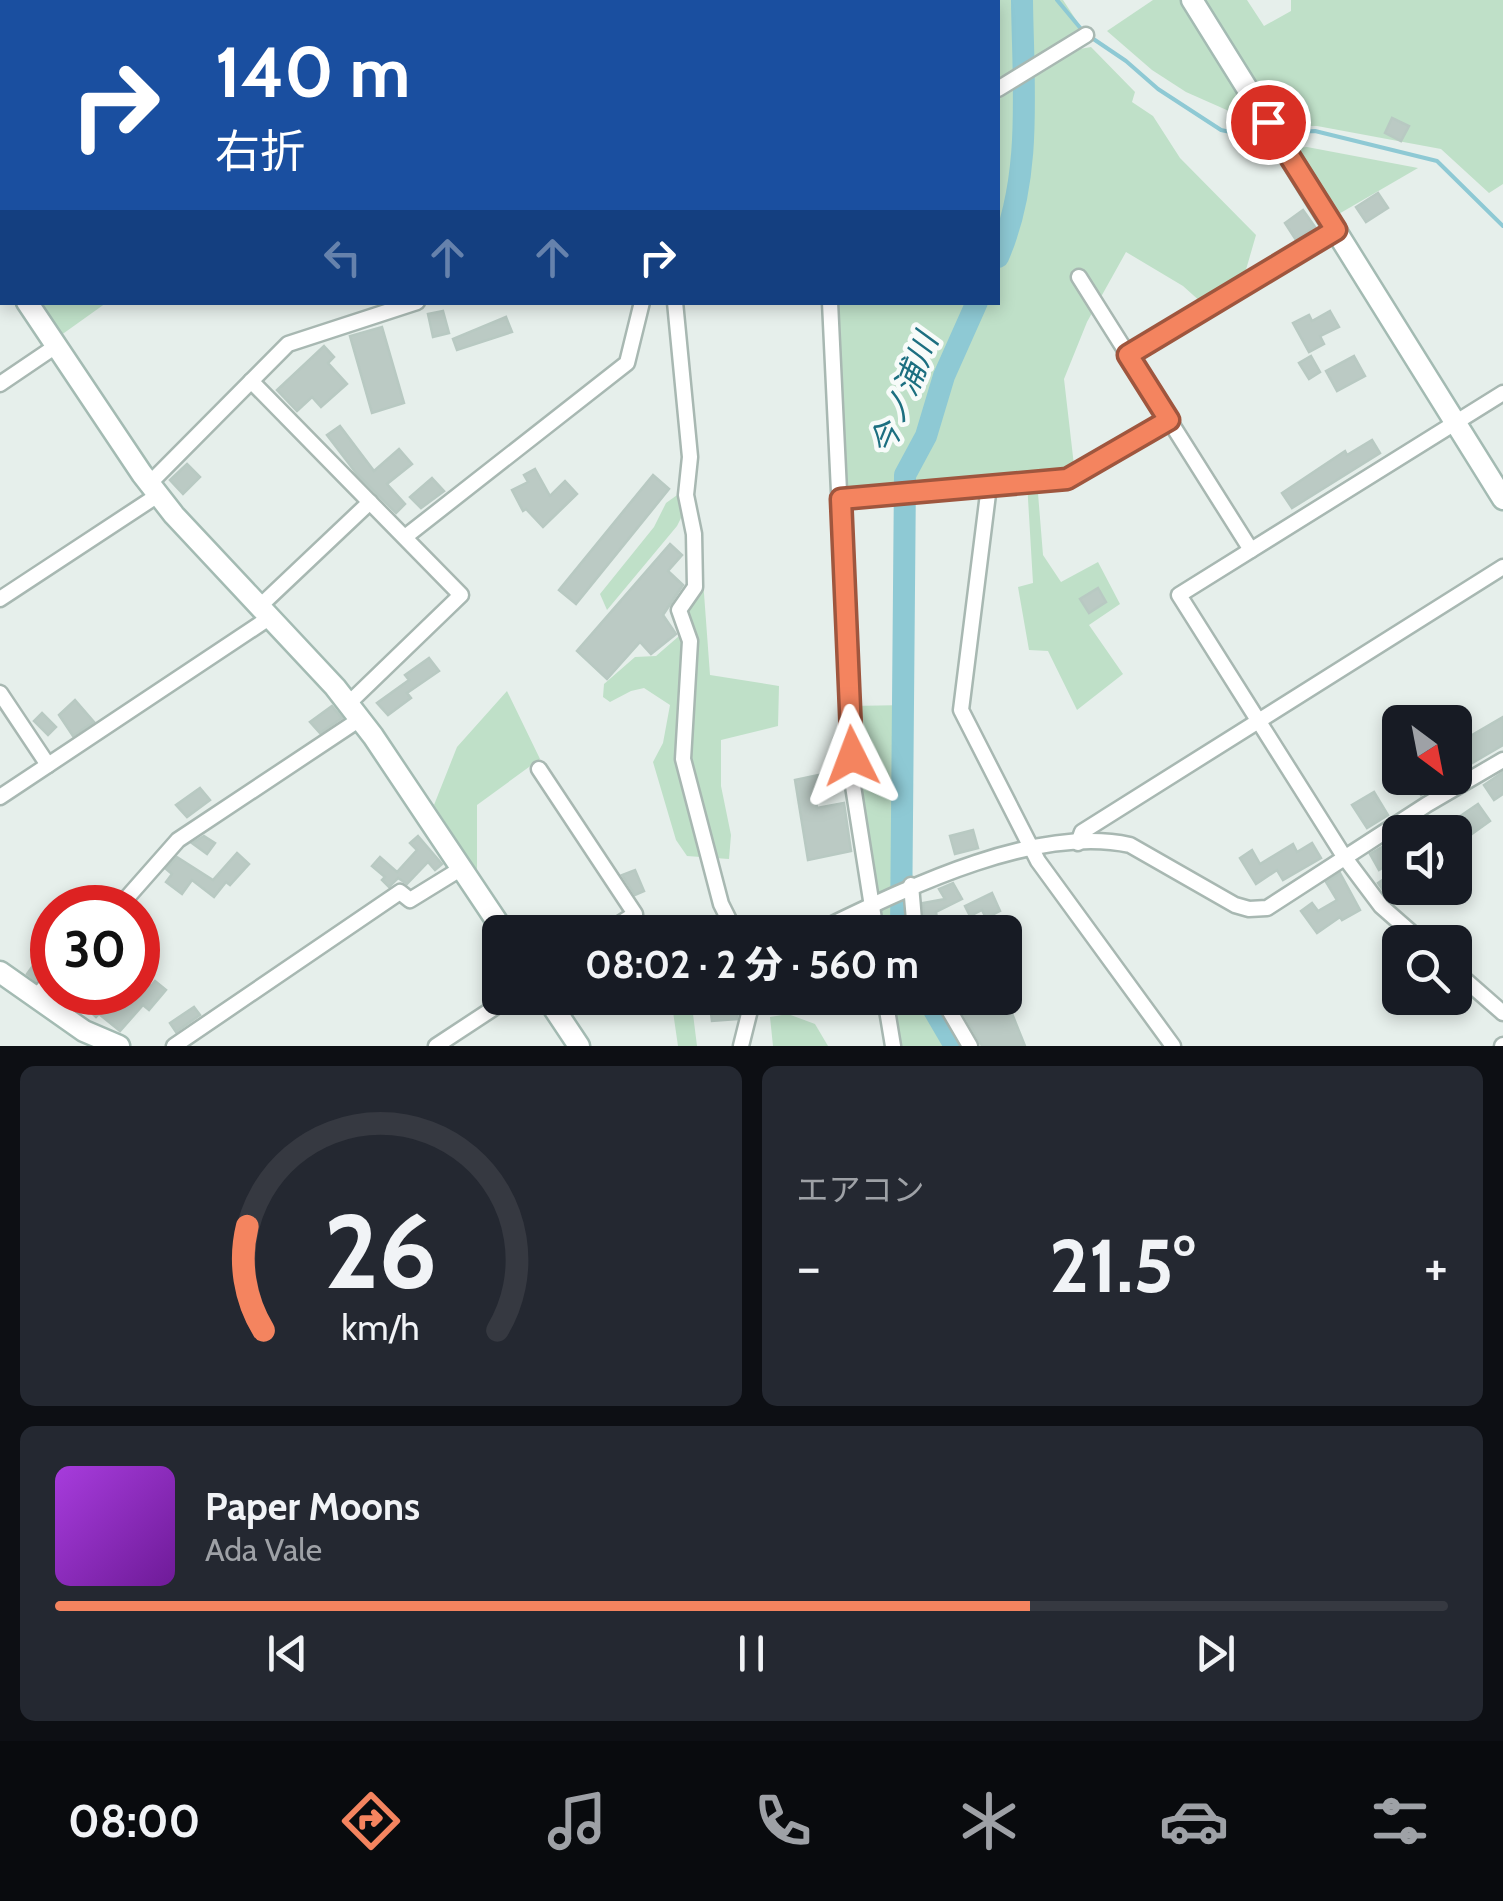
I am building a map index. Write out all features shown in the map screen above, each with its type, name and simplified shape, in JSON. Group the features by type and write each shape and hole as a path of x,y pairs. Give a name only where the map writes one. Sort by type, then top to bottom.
{"street":[{"path":"1192,0 1503,499"},
{"path":"1000,89 1086,35"},
{"path":"1128,355 1336,230"},
{"path":"1079,278 1251,550"},
{"path":"29,305 154,489 354,712 493,915"},
{"path":"0,599 154,489 288,344 408,305"},
{"path":"405,537 627,362 641,305"},
{"path":"675,305 690,457 686,495 694,534 694,587 679,610 690,641 684,758 726,915"},
{"path":"830,305 854,786 873,915"},
{"path":"0,384 56,346"},
{"path":"138,885 178,840 354,712 461,594 251,381"},
{"path":"1403,925 1381,906 1346,858 1179,595 1503,393"},
{"path":"841,499 1067,479 1169,420"},
{"path":"988,486 961,710 1031,848 1173,1046"},
{"path":"0,798 264,613 370,502"},
{"path":"1078,843 1082,832 1503,567"},
{"path":"0,693 48,766"},
{"path":"851,915 910,886 1031,848 1114,842 1130,845 1235,905 1249,910 1267,908 1503,760"},
{"path":"539,769 633,915"},
{"path":"174,1046 400,892 410,900 462,868"},
{"path":"910,886 913,915"},
{"path":"0,972 30,994"},
{"path":"1472,986 1503,1013"},
{"path":"60,1015 84,1031 119,1046"},
{"path":"436,1046 483,1015"},
{"path":"559,1015 579,1046"},
{"path":"742,1046 750,1015"},
{"path":"888,1015 893,1046"},
{"path":"952,1015 970,1046"}],"green space":[{"path":"1000,0 1063,0 1086,35 1057,53 1091,47 1135,92 1132,102 1153,116 1180,158 1256,235 1241,287 1202,303 1183,286 1126,252 1087,322 1064,379 1075,474 1037,481 1043,555 1061,582 1098,562 1120,604 1089,625 1123,674 1077,710 1048,651 1029,650 1018,587 1033,583 1027,482 841,499 830,305 1000,305"},
{"path":"1153,0 1181,0 1256,123 1186,92 1152,70 1107,31"},
{"path":"1205,0 1247,0 1264,26 1291,11 1291,0 1503,0 1503,184 1489,193 1441,149 1317,126 1280,126"},
{"path":"1297,148 1418,168 1337,215"},
{"path":"29,305 103,305 57,338"},
{"path":"687,488 688,504 677,526 607,610 600,594 654,527 666,503"},
{"path":"700,539 710,675 779,686 778,726 721,740 721,786 731,835 729,859 687,856 676,840 653,762 663,743 670,705 644,688 610,702 603,697 604,684 635,657 656,656 686,630 686,607"},
{"path":"507,691 540,759 477,805 477,871 434,805 457,747"},
{"path":"908,705 907,795 915,915 874,915 850,706"},
{"path":"673,1015 693,1015 697,1046 678,1046"},
{"path":"791,1015 815,1024 828,1046 773,1046 770,1017"},
{"path":"890,1015 952,1015 970,1046 895,1046"}],"building":[{"path":"1392,118 1409,126 1401,141 1385,133"},
{"path":"1378,193 1388,208 1366,222 1356,207"},
{"path":"1303,210 1315,227 1296,240 1285,223"},
{"path":"443,311 449,333 433,337 428,314"},
{"path":"1330,311 1339,327 1320,336 1324,344 1309,352 1293,323 1309,315 1312,321"},
{"path":"506,317 512,332 457,350 453,339"},
{"path":"382,327 404,403 372,413 350,336"},
{"path":"324,346 334,357 328,363 347,384 321,407 312,397 297,411 277,390"},
{"path":"1311,356 1320,372 1309,379 1299,363"},
{"path":"1354,356 1365,376 1337,391 1326,371"},
{"path":"340,426 374,471 399,449 412,464 387,484 405,504 396,513 356,473 327,435"},
{"path":"1372,440 1380,453 1292,508 1282,493 1345,451 1347,455"},
{"path":"187,464 200,477 183,494 170,480"},
{"path":"535,469 550,496 565,481 577,494 543,527 526,509 523,511 512,490 528,482 524,475"},
{"path":"653,475 669,489 576,604 559,590"},
{"path":"432,478 444,491 421,508 410,497"},
{"path":"670,544 682,555 668,571 683,585 663,615 676,634 651,654 640,642 607,679 577,651"},
{"path":"1098,588 1106,602 1089,613 1080,599"},
{"path":"429,658 439,671 407,693 411,698 388,715 377,703 409,680 405,675"},
{"path":"75,700 94,722 73,736 59,715"},
{"path":"332,706 342,718 320,733 310,722"},
{"path":"42,713 56,727 48,735 34,721"},
{"path":"1503,717 1503,745 1472,763 1472,735"},
{"path":"842,770 842,784 814,788 817,808 844,803 851,851 808,860 795,780"},
{"path":"1503,772 1503,794 1494,800 1484,785"},
{"path":"200,788 210,800 187,817 176,805"},
{"path":"1374,792 1388,815 1382,815 1367,828 1352,805"},
{"path":"1478,804 1490,821 1472,834 1472,815 1462,815"},
{"path":"973,830 978,848 955,854 950,836"},
{"path":"204,836 215,843 207,854 192,843"},
{"path":"418,836 442,864 435,870 428,862 407,884 398,878 389,887 382,880 385,877 372,866 380,857 397,872 417,850 410,843"},
{"path":"1312,843 1321,858 1283,880 1277,870 1256,884 1240,858 1252,850 1260,864 1293,844 1297,852"},
{"path":"1382,847 1382,868 1379,870 1370,854"},
{"path":"237,853 249,864 214,897 192,880 182,894 166,882 172,874 166,869 177,857 213,880"},
{"path":"635,870 644,891 635,895 622,875"},
{"path":"1340,873 1360,910 1342,920 1340,917 1317,933 1301,911 1312,903 1318,911 1337,900 1326,882"},
{"path":"953,883 962,899 936,915 924,915 923,903 945,899 939,889"},
{"path":"992,893 1000,911 984,915 982,910 970,915 965,906"},
{"path":"194,1007 200,1015 176,1032 170,1023"},
{"path":"100,1015 134,1015 120,1031"},
{"path":"711,1015 738,1015 737,1019 712,1021"},
{"path":"964,1015 1013,1015 1025,1046 982,1046"}],"waterway":[{"name":"今ノ浦川","path":"1000,252 1017,195 1024,131 1022,0"},
{"path":"1057,0 1082,30"},
{"path":"1089,36 1158,89 1221,130 1244,135 1269,134"},
{"path":"1283,133 1315,131 1437,161 1503,226"},
{"name":"今ノ浦川","path":"901,915 905,475 926,436 944,376 976,305"},
{"name":"今ノ浦川","path":"937,1015 955,1046"}],"route":[{"path":"852,756 841,499 1067,479 1169,420 1128,355 1336,230 1268,122"}]}
